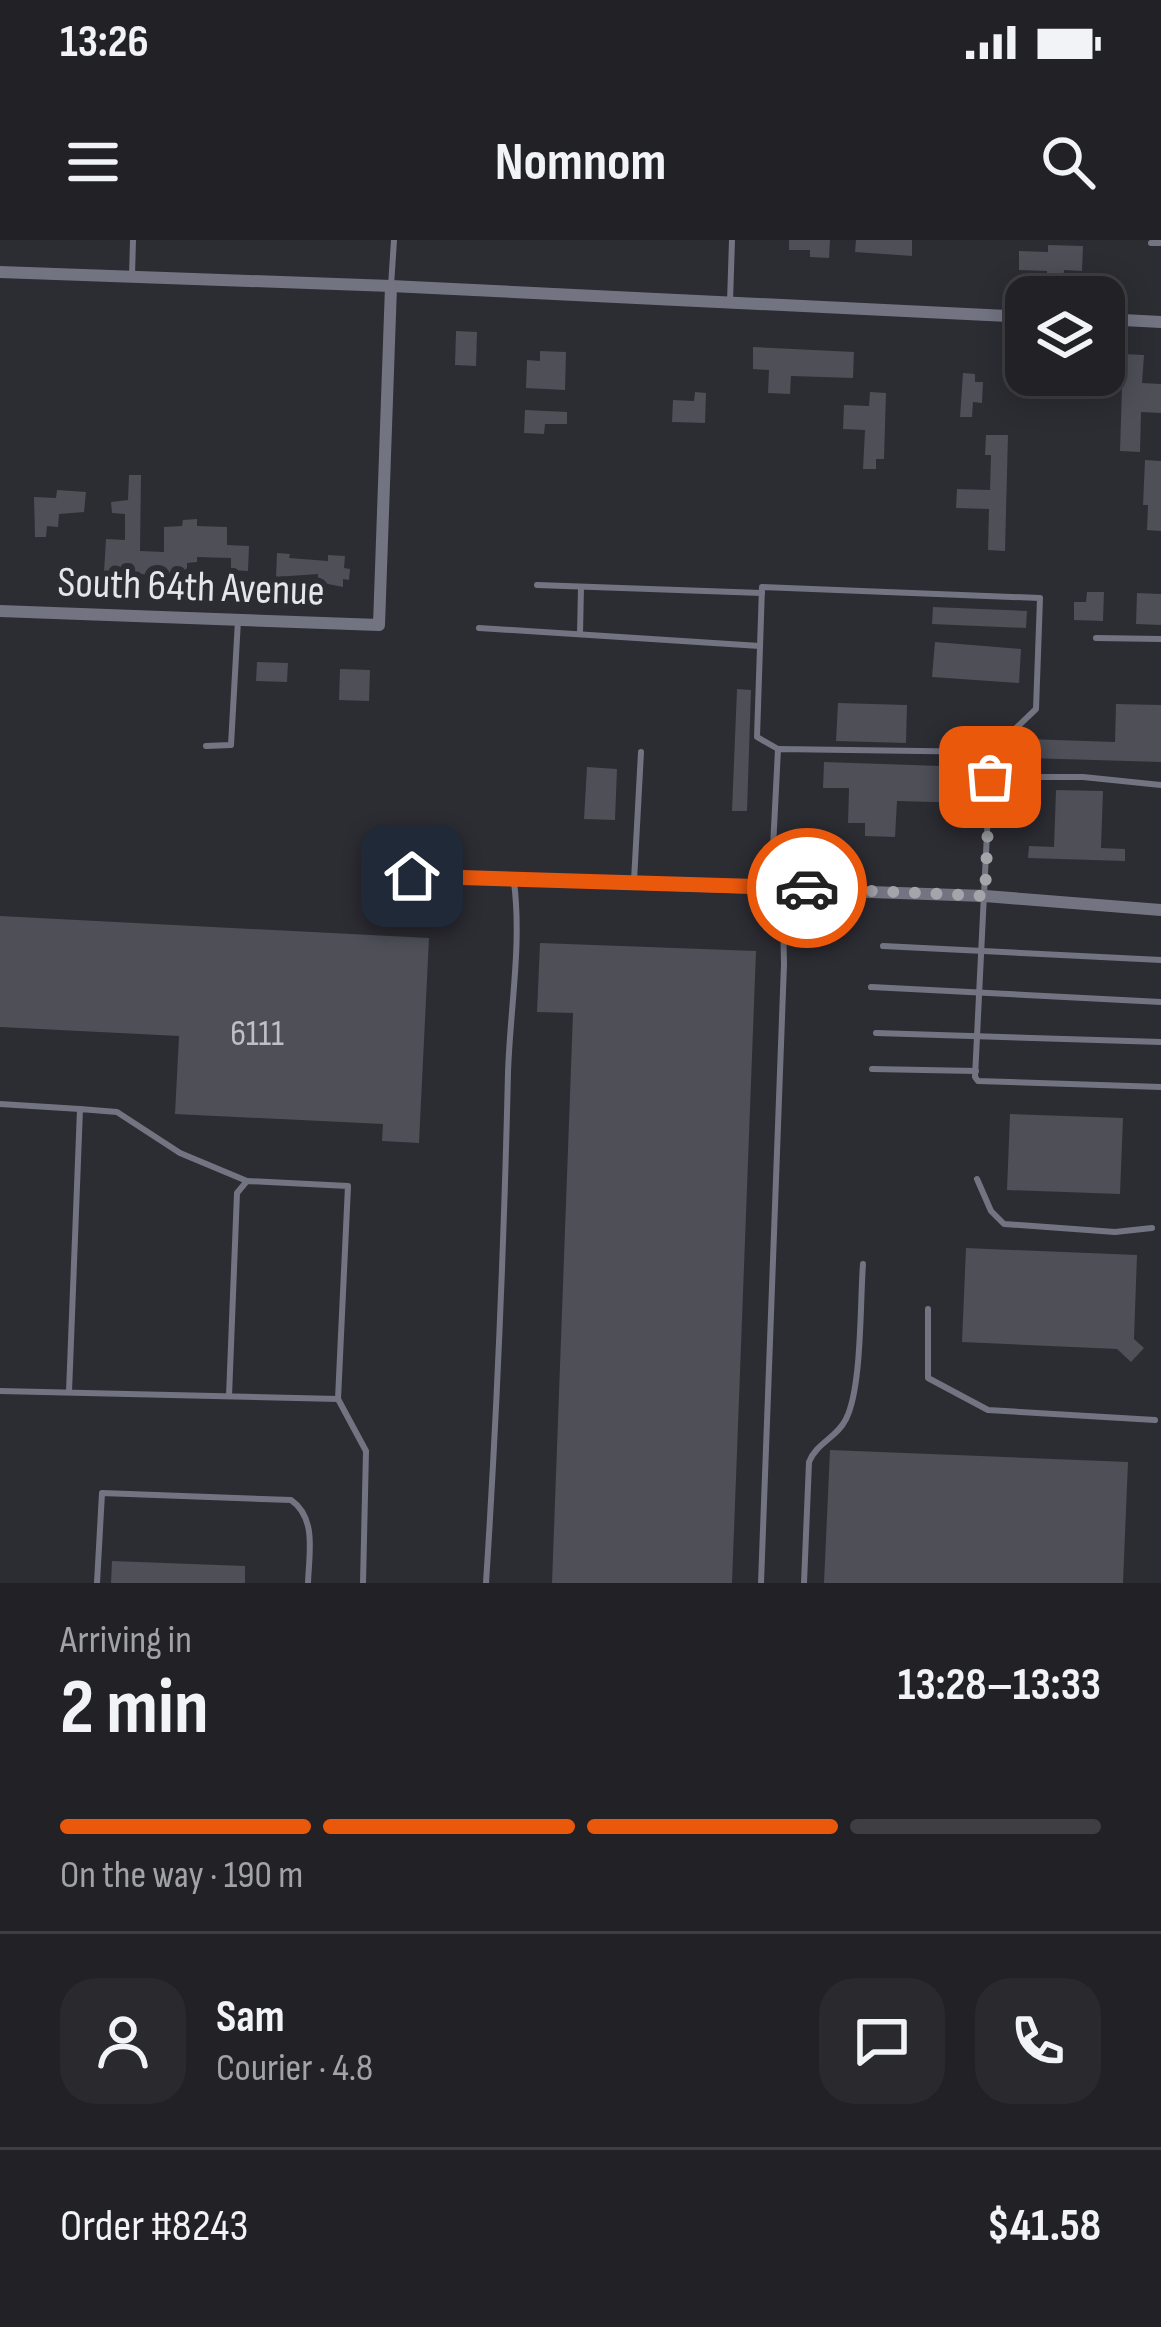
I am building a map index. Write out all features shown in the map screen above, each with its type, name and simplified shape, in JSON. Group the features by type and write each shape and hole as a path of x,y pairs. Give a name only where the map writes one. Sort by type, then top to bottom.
{"street":[{"path":"0,272 1005,315"},
{"name":"South 64th Avenue","path":"0,611 379,625 392,286"},
{"path":"1125,321 1161,322"},
{"path":"412,876 985,896 1161,910"}],"lane":[{"path":"132,276 133,240"},
{"path":"392,286 394,240"},
{"path":"730,302 731,240"},
{"path":"1151,243 1161,243"},
{"path":"537,585 762,593"},
{"path":"580,634 581,587"},
{"path":"991,752 778,749 757,737 762,587 1040,598 1036,709 991,752 978,1081 1161,1087"},
{"path":"206,746 231,745 238,620"},
{"path":"479,628 760,646"},
{"path":"1096,638 1161,639"},
{"path":"761,1583 784,964 783,914 771,887 778,749"},
{"path":"634,881 640,752"},
{"path":"990,777 1083,776 1161,785"},
{"path":"485,1583 506,1196 510,1007 520,928 514,878"},
{"path":"883,946 1161,960"},
{"path":"871,987 1161,1002"},
{"path":"876,1033 1161,1042"},
{"path":"872,1069 976,1071"},
{"path":"0,1104 117,1112 180,1153 247,1181 348,1186 338,1399 366,1450 363,1583"},
{"path":"69,1392 80,1109"},
{"path":"977,1179 991,1211 1004,1224 1114,1232 1152,1228"},
{"path":"229,1396 237,1193 247,1181"},
{"path":"804,1583 809,1462 814,1448 848,1417 854,1393 862,1264"},
{"path":"928,1309 928,1378 988,1410 1155,1420"},
{"path":"0,1390 338,1399"},
{"path":"97,1583 102,1493 291,1500 303,1508 309,1527 308,1583"}],"building":[{"path":"789,240 830,240 829,258 810,257 810,250 789,250"},
{"path":"856,240 912,240 912,256 855,252"},
{"path":"1048,245 1083,246 1082,271 1047,276 1047,271 1019,270 1019,251 1048,252"},
{"path":"456,331 477,332 476,366 455,365"},
{"path":"753,347 854,352 853,378 791,376 790,394 768,393 769,370 753,369"},
{"path":"540,351 566,352 565,390 526,388 527,360 540,361"},
{"path":"1125,354 1144,355 1142,383 1161,384 1161,413 1141,412 1140,452 1120,451"},
{"path":"963,373 975,374 975,382 983,382 982,403 973,402 972,417 960,417"},
{"path":"695,392 706,393 705,423 672,422 673,400 694,401"},
{"path":"870,392 886,393 884,459 876,459 876,469 863,469 865,430 843,429 844,405 869,406"},
{"path":"525,410 567,412 567,424 545,424 544,434 524,433"},
{"path":"986,435 1008,435 1005,551 988,550 989,509 956,508 957,489 990,490"},
{"path":"1145,460 1161,461 1161,531 1147,530"},
{"path":"129,475 141,475 140,551 164,552 164,527 197,519 197,526 227,527 227,545 249,546 248,571 231,570 231,558 197,557 197,562 187,563 187,580 123,573 123,578 111,578 112,573 104,572 106,539 125,540 125,514 112,513 111,502 128,500"},
{"path":"57,490 86,492 84,512 59,514 58,527 47,526 46,537 35,537 34,497 56,498"},
{"path":"277,553 328,561 328,555 345,556 349,580 343,579 343,587 318,582 318,574 276,577"},
{"path":"1087,592 1104,592 1103,621 1074,620 1074,602 1086,602"},
{"path":"1137,593 1161,594 1161,625 1136,624"},
{"path":"933,607 1027,611 1026,628 932,624"},
{"path":"935,642 1021,649 1019,683 932,677"},
{"path":"257,662 288,663 287,682 256,681"},
{"path":"340,669 370,670 369,701 339,700"},
{"path":"737,689 751,690 747,811 732,811"},
{"path":"838,703 907,705 906,743 836,741"},
{"path":"1116,704 1161,705 1161,762 1026,758 1027,739 1115,742"},
{"path":"824,762 971,767 970,803 897,801 895,837 865,836 865,823 848,823 849,788 823,788"},
{"path":"587,767 617,769 615,820 584,819"},
{"path":"1056,790 1103,791 1101,848 1125,849 1125,861 1028,858 1029,846 1054,847"},
{"path":"0,916 429,938 419,1143 382,1141 383,1124 175,1114 179,1036 0,1027"},
{"path":"540,943 756,951 732,1583 552,1583 573,1013 537,1012"},
{"path":"1010,1114 1123,1118 1120,1194 1007,1190"},
{"path":"966,1248 1137,1255 1134,1339 1144,1348 1131,1362 1117,1349 962,1342"},
{"path":"830,1450 1128,1462 1123,1583 824,1583"},
{"path":"112,1561 245,1566 245,1583 111,1583"}],"way so far":[{"path":"807,888 985,896 990,777"}],"route":[{"path":"412,876 807,888"}]}
